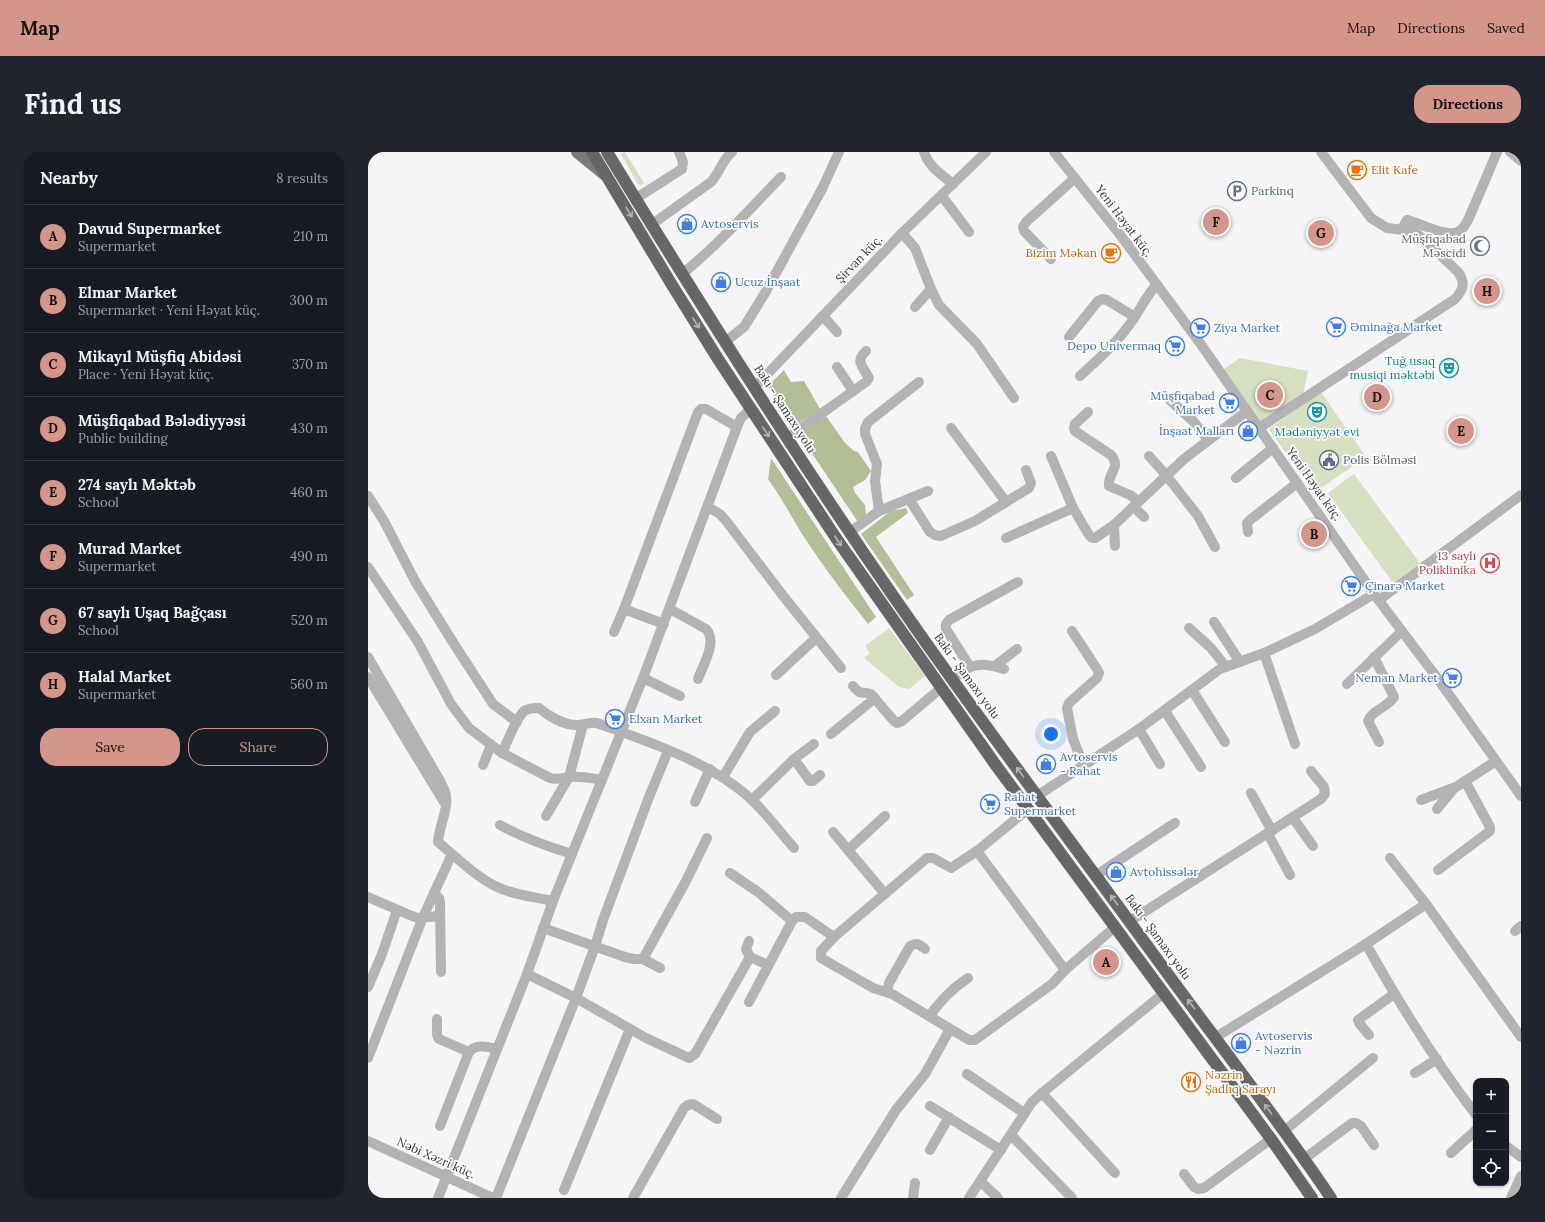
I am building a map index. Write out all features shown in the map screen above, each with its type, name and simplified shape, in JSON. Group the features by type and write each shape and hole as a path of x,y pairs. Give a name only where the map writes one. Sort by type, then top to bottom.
{"highway":[{"path":"592,152 672,285 838,541 1028,809 1271,1139 1312,1198"},
{"name":"Bakı - Şamaxı yolu","path":"608,153 651,225 754,388 850,532 952,679 1095,876 1216,1037 1331,1198"}],"main road":[{"path":"578,152 609,178"}],"street":[{"path":"635,199 684,166 678,152"},
{"path":"651,225 711,182 716,176 726,157 732,152"},
{"path":"725,342 744,327 765,293 822,189 839,152"},
{"path":"924,152 927,160 932,166 953,184"},
{"name":"Şirvan küç.","path":"754,388 902,233 986,152"},
{"name":"Yeni Həyat küç.","path":"1054,152 1121,236 1200,343 1377,597 1521,796"},
{"path":"1260,428 1455,299 1461,292 1463,282 1458,272 1424,239 1411,230 1387,228 1372,218 1321,152"},
{"path":"1402,229 1407,220 1445,233 1452,234 1459,231 1465,226 1469,218 1497,152"},
{"path":"1510,152 1521,161"},
{"path":"682,274 735,225 781,177"},
{"path":"1051,259 1024,231 1023,227 1026,222 1075,178"},
{"path":"942,196 969,232"},
{"path":"902,233 915,248 931,289 942,309 977,344 1014,398"},
{"path":"1080,376 1107,352 1135,317 1144,299 1156,285"},
{"path":"915,307 931,289"},
{"path":"1069,338 1098,301 1102,299 1107,300 1135,317"},
{"path":"823,316 837,332"},
{"path":"787,438 866,382 869,378 859,362 860,357 866,350"},
{"path":"837,367 853,391"},
{"path":"879,511 875,481 877,464 865,434 865,429 868,422 919,382"},
{"path":"1170,400 1194,422 1208,440"},
{"path":"614,632 698,412 701,409 706,409 737,427"},
{"path":"438,1198 527,974 542,928 622,732 670,609 737,427 741,418 751,409"},
{"path":"1050,456 1073,508 1092,538 1095,538 1114,525 1166,475 1208,440 1247,411"},
{"path":"1088,412 1075,424 1075,431 1115,459 1116,464 1109,482 1109,486 1130,496 1144,517"},
{"path":"951,428 1006,502"},
{"path":"1236,478 1273,448"},
{"path":"1149,456 1198,516 1215,547"},
{"path":"909,499 930,532 941,536 975,521 1029,488 1031,483 1026,470"},
{"path":"1248,532 1247,523 1250,520 1297,483"},
{"path":"850,532 879,511 928,491"},
{"path":"1037,796 1165,711 1214,673 1264,653 1326,624 1377,597 1521,495"},
{"path":"368,496 384,521 415,581 493,704 517,722"},
{"path":"708,507 720,514 727,522 816,638 841,668"},
{"path":"1006,538 1073,508"},
{"path":"1114,525 1115,546"},
{"path":"368,567 418,642 451,704 469,728 502,752 550,778 556,780 569,777 586,777 602,780"},
{"path":"970,667 946,629 946,624 949,620 1018,582"},
{"path":"624,609 664,624"},
{"path":"670,609 710,632 711,643 698,679"},
{"path":"1214,622 1240,662"},
{"path":"1189,628 1211,648 1226,667"},
{"path":"1072,631 1099,673 1097,678 1073,699 1068,708 1073,739 1084,766"},
{"path":"1347,684 1402,631"},
{"path":"776,675 816,638"},
{"path":"952,679 970,667 980,664 999,668 1017,649"},
{"path":"1264,653 1295,744"},
{"path":"368,657 439,779 445,792 446,805 438,842 479,876 497,886 511,892 553,901"},
{"path":"1374,657 1394,697 1391,702 1370,716 1368,722 1379,742"},
{"path":"368,677 446,805"},
{"path":"643,678 680,696"},
{"path":"853,686 862,694 871,694 897,723 902,722 941,688"},
{"path":"1192,690 1225,742"},
{"path":"831,734 875,698"},
{"path":"502,752 524,711 532,708 539,708 545,713 568,724 577,726 590,722 597,722 710,769 723,777 752,800 794,848"},
{"path":"723,777 750,732 775,711"},
{"path":"1165,711 1201,767"},
{"path":"546,816 569,777 583,725"},
{"path":"1139,729 1160,764"},
{"path":"752,800 794,759 814,744"},
{"path":"483,765 491,745"},
{"path":"496,1198 576,998 603,920 649,797 668,751"},
{"path":"794,759 810,782 820,775"},
{"path":"1421,800 1456,787 1496,761"},
{"path":"695,802 710,769"},
{"path":"1130,921 1321,799 1325,794 1324,787 1311,771"},
{"path":"1438,870 1490,831 1490,827 1465,781"},
{"path":"1437,809 1456,787"},
{"path":"1251,793 1290,875"},
{"path":"1028,809 977,851 951,868 933,858 927,858 834,937 822,951 821,958 873,988 887,992 970,1040 975,1040 1052,984 1116,927"},
{"path":"848,850 885,816"},
{"path":"1292,818 1312,846"},
{"path":"1095,876 1176,824"},
{"path":"500,825 543,845 572,854"},
{"path":"833,832 886,894"},
{"path":"642,959 686,881 707,838"},
{"path":"977,851 1066,970"},
{"path":"368,1058 423,917 452,854"},
{"path":"1390,858 1426,904 1521,1037"},
{"path":"730,873 758,892 792,921"},
{"path":"434,892 439,898 440,902 440,972"},
{"path":"368,896 412,916 440,916"},
{"path":"1216,1037 1366,944 1426,904"},
{"path":"369,981 397,910"},
{"path":"749,1002 792,921 796,917 805,917 834,937"},
{"path":"542,928 625,957 642,959 660,968"},
{"path":"748,941 746,949 750,957 768,965"},
{"path":"887,992 889,983 910,946 915,943 919,944 925,949"},
{"path":"1366,944 1394,994 1475,1114"},
{"path":"527,974 576,998 661,1046 689,1058 695,1054 750,957"},
{"path":"929,1016 952,989 968,978"},
{"path":"969,1198 1024,1113 1042,1093 1164,993"},
{"path":"1369,1035 1358,1023 1358,1020 1360,1017 1394,994"},
{"path":"437,1019 437,1035 439,1039 469,1052"},
{"path":"564,1190 630,1029"},
{"path":"841,1198 896,1110 925,1074 950,1029"},
{"path":"440,1126 469,1052 478,1046 497,1049"},
{"path":"1284,1131 1373,1058"},
{"path":"1415,1072 1437,1059"},
{"path":"967,1074 1024,1113"},
{"path":"1042,1093 1114,1173"},
{"path":"633,1198 684,1108 693,1104 717,1119"},
{"path":"930,1106 1001,1150"},
{"path":"930,1150 949,1117"},
{"path":"1304,1159 1352,1123 1356,1123 1361,1126 1374,1145"},
{"path":"1451,1153 1473,1133"},
{"path":"1011,1135 1072,1198"},
{"path":"1184,1174 1194,1187 1198,1189 1204,1188 1271,1139"},
{"name":"Nəbi Xəzri küç.","path":"368,1141 493,1198"},
{"path":"1509,1148 1521,1158"},
{"path":"1511,1198 1521,1176"},
{"path":"980,1182 998,1198"},
{"path":"912,1198 916,1183"}],"green space":[{"path":"625,152 644,183 639,186 621,154"},
{"path":"1240,358 1308,371 1303,395 1262,424 1223,370"},
{"path":"784,370 791,382 804,381 820,409 793,427 768,386"},
{"path":"1321,392 1366,457 1314,493 1269,429"},
{"path":"826,416 845,443 854,451 858,452 871,471 865,480 853,487 855,493 865,505 866,516 858,522 799,434"},
{"path":"771,458 876,617 868,624 842,591 802,534 768,479"},
{"path":"1354,474 1420,563 1393,583 1328,493"},
{"path":"906,508 908,513 876,537 914,595 907,600 861,534 891,511"},
{"path":"889,628 925,676 909,689 899,687 864,658 870,653 865,646"}],"place":[{"name":"Elit Kafe","path":"1357,170"},
{"name":"Parkinq","path":"1237,191"},
{"name":"Murad Market","path":"1216,222"},
{"name":"Avtoservis","path":"687,224"},
{"name":"67 saylı Uşaq Bağçası","path":"1321,233"},
{"name":"Müşfiqabad Məscidi","path":"1480,246"},
{"name":"Bizim Məkan","path":"1111,253"},
{"name":"Ucuz İnşaat","path":"721,282"},
{"name":"Halal Market","path":"1487,291"},
{"name":"Əminağa Market","path":"1336,327"},
{"name":"Ziya Market","path":"1200,328"},
{"name":"Depo Univermaq","path":"1175,346"},
{"name":"Tuğ usaq musiqi məktəbi","path":"1449,368"},
{"name":"Mikayıl Müşfiq Abidəsi","path":"1270,395"},
{"name":"Müşfiqabad Bələdiyyəsi","path":"1377,397"},
{"name":"Müşfiqabad Market","path":"1229,403"},
{"name":"Mədəniyyət evi","path":"1317,412"},
{"name":"İnşaat Malları","path":"1248,431"},
{"name":"274 saylı Məktəb","path":"1461,431"},
{"name":"Polis Bölməsi","path":"1329,460"},
{"name":"Elmar Market","path":"1314,534"},
{"name":"13 saylı Poliklinika","path":"1490,563"},
{"name":"Çinarə Market","path":"1351,586"},
{"name":"Neman Market","path":"1452,678"},
{"name":"Elxan Market","path":"615,719"},
{"name":"Avtoservis - Rahat","path":"1046,764"},
{"name":"Rahat Supermarket","path":"990,804"},
{"name":"Avtohissələr","path":"1116,872"},
{"name":"Davud Supermarket","path":"1106,962"},
{"name":"Avtoservis - Nəzrin","path":"1241,1043"},
{"name":"Nəzrin Şadlıq Sarayı","path":"1191,1082"}]}
